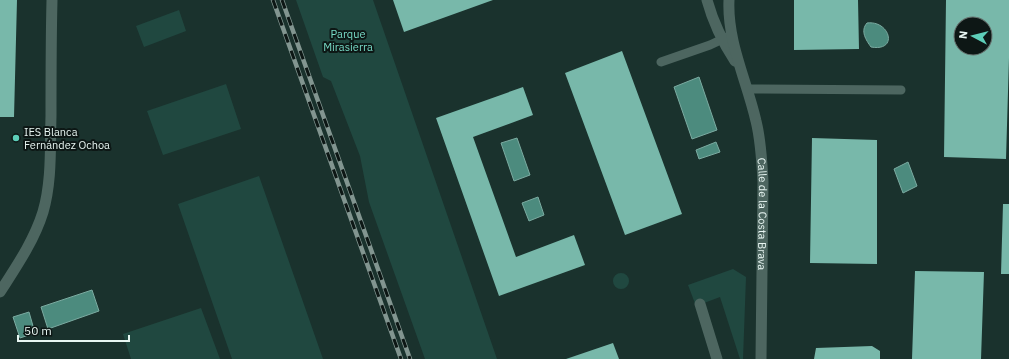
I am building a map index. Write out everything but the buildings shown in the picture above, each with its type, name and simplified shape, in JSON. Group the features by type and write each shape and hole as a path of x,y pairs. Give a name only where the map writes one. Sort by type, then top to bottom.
{"street":[{"path":"0,292 20,262 33,236 43,213 48,189 52,0"},
{"name":"Calle de la Costa Brava","path":"707,0 711,16 727,37 741,71 757,122 763,182 761,359"},
{"name":"Calle de la Costa Brava","path":"727,37 730,20 729,0"},
{"path":"700,304 717,359"}],"lane":[{"path":"661,62 710,45 727,37"},
{"path":"748,90 901,90"}],"green space":[{"name":"Parque Mirasierra","path":"296,0 373,0 497,359 425,359 369,202 360,156 331,81 323,77"},
{"path":"179,10 186,31 144,47 136,26"},
{"path":"226,84 241,129 163,155 147,111"},
{"path":"259,176 323,359 232,359 178,204"},
{"path":"733,269 746,277 743,359 740,359 720,297 696,306 688,285"},
{"path":"618,273 624,273 629,278 627,287 624,289 618,289 613,284 613,278"},
{"path":"201,308 220,359 131,359 123,334"}],"shaded area":[{"path":"867,23 875,23 886,31 888,41 885,45 880,47 871,47 864,32"},
{"path":"699,77 717,130 692,139 674,87"},
{"path":"517,138 530,175 514,181 501,143"},
{"path":"716,142 720,152 699,159 696,150"},
{"path":"908,162 917,186 903,193 894,169"},
{"path":"538,197 544,215 529,221 522,203"},
{"path":"92,290 99,311 48,329 41,307"},
{"path":"29,312 35,333 20,338 13,317"}],"railway":[{"path":"273,0 401,359"},
{"path":"282,0 410,359"}],"place":[{"name":"IES Blanca Fernández Ochoa","path":"16,138"}]}
